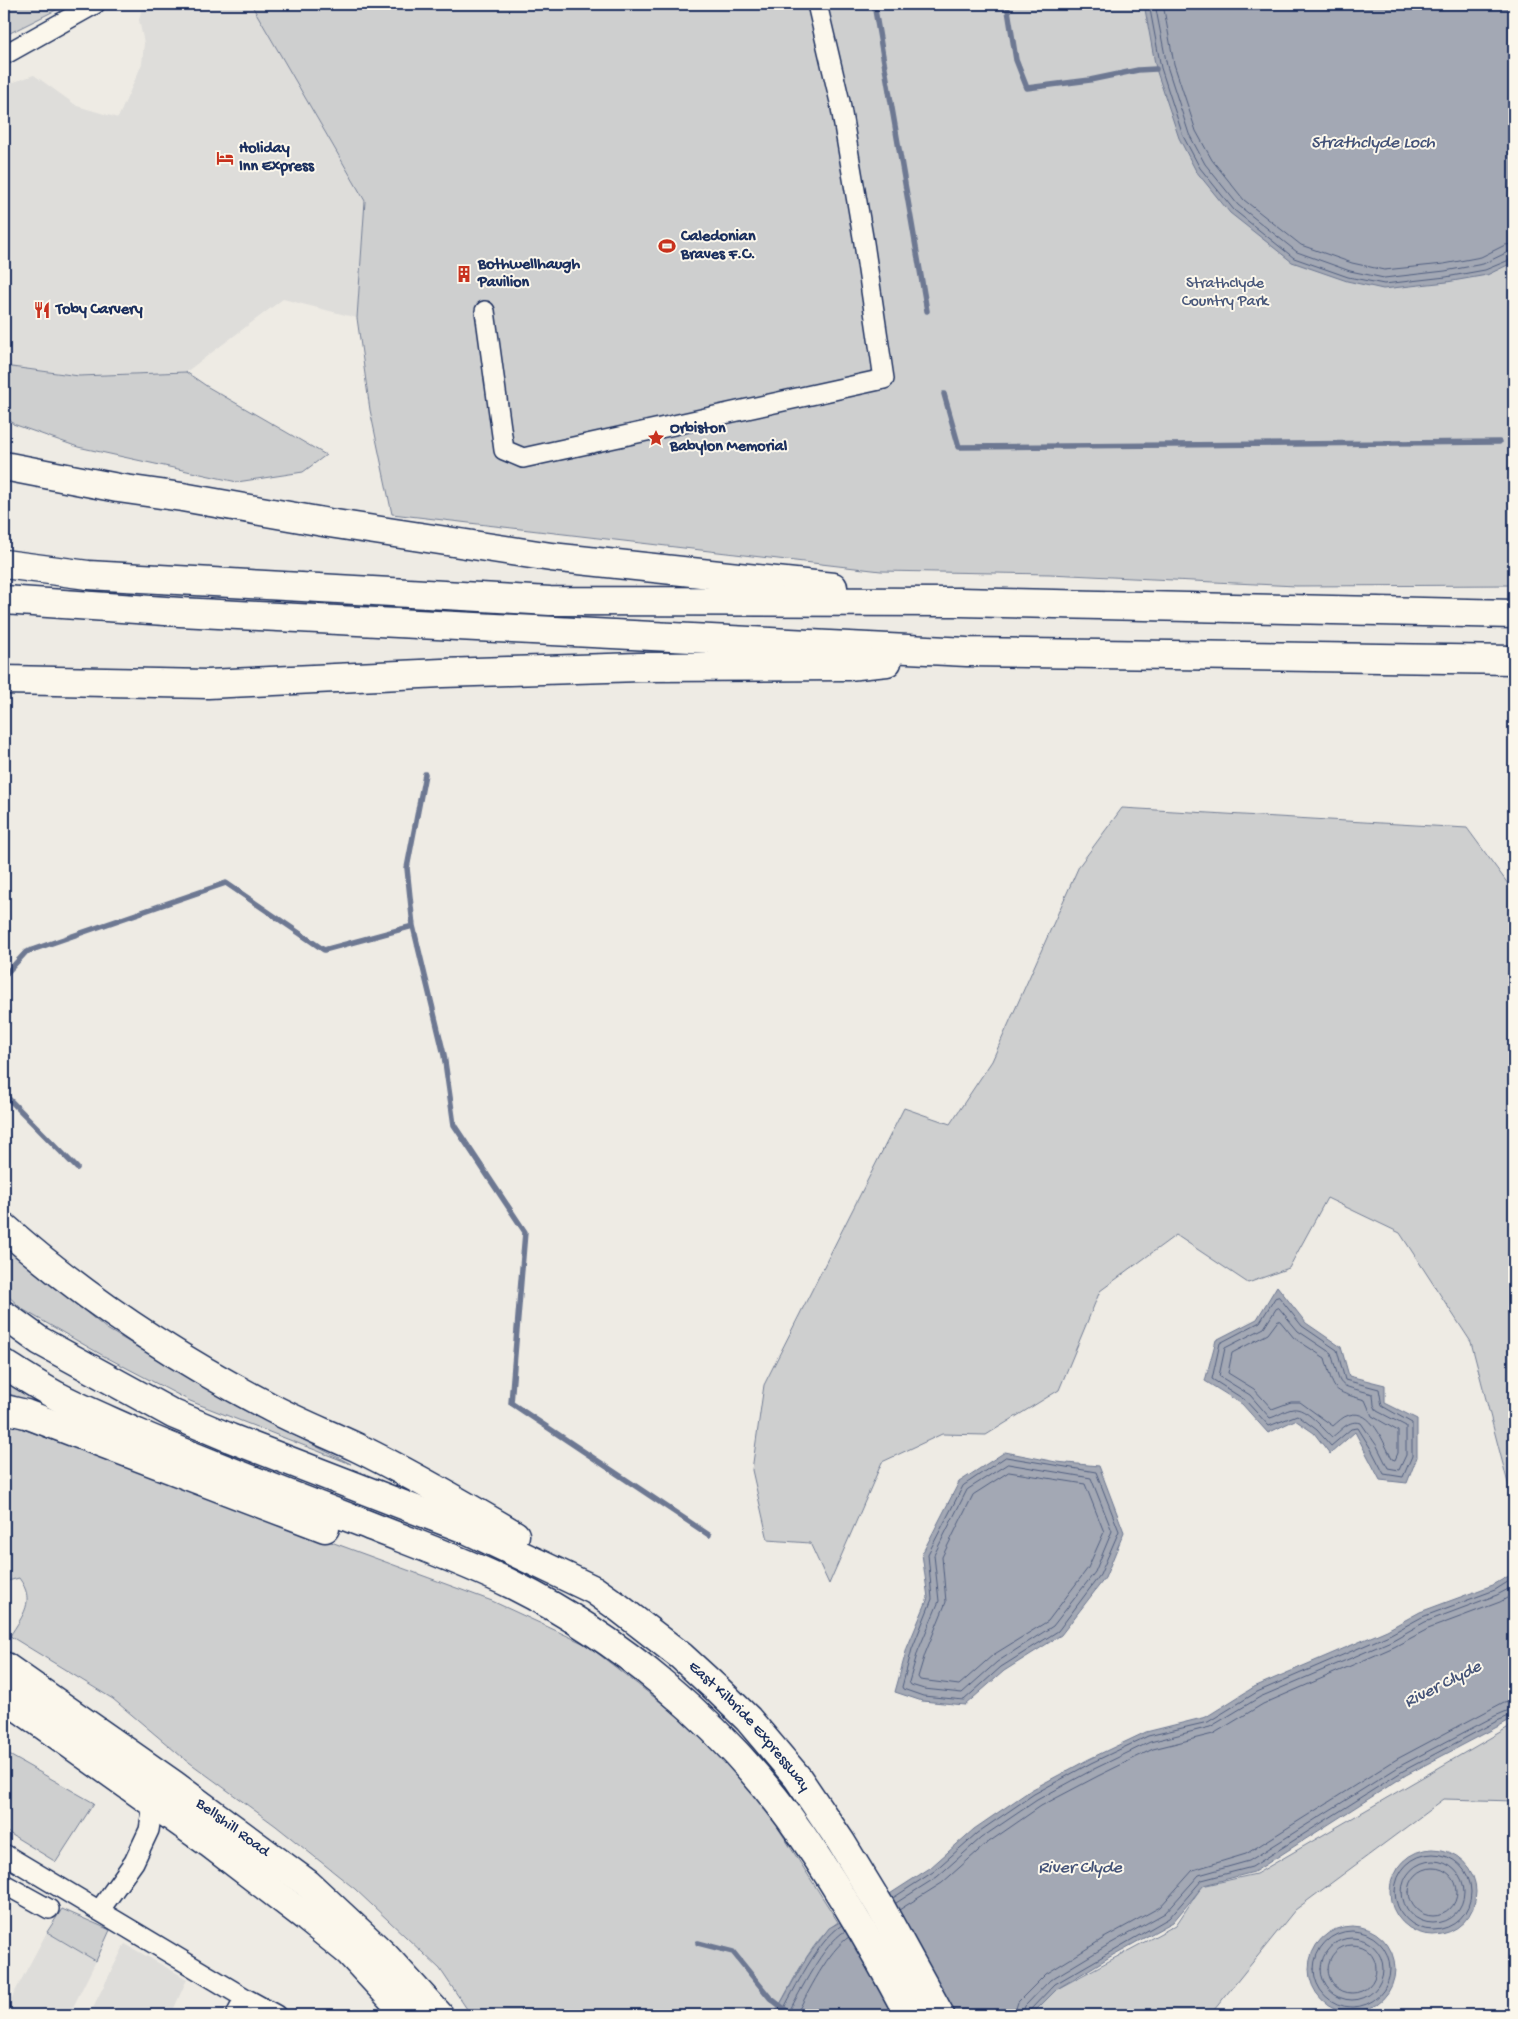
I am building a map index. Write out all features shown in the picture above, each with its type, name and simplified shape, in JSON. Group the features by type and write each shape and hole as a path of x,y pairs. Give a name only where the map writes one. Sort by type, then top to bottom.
{"highway":[{"path":"4,466 118,488 551,557 960,602"},
{"path":"4,564 88,576 550,601 960,602 1514,614"},
{"path":"4,600 209,613 967,652 1514,660"},
{"path":"4,680 208,684 630,667 848,666 967,652"},
{"path":"4,1227 82,1292 158,1343 268,1406 357,1448 468,1507 516,1536 594,1590"},
{"name":"East Kilbride Expressway","path":"4,1315 40,1341 173,1414 468,1530 594,1590 681,1656 736,1707 797,1777 841,1842 880,1906 940,2015"},
{"path":"4,1364 57,1396 191,1456 450,1557 512,1585"},
{"path":"4,1408 26,1414 221,1490 442,1570 512,1585"},
{"name":"East Kilbride Expressway","path":"512,1585 597,1634 650,1674 721,1739 788,1816 819,1860 848,1906 909,2015"},
{"name":"Bellshill Road","path":"4,1666 174,1785 308,1884 384,1955 439,2015"},
{"name":"Bellshill Road","path":"4,1697 153,1805 209,1843 349,1952 407,2015"}],"street":[{"path":"4,55 95,4"},
{"path":"485,311 504,450 523,458 884,379 864,243 840,102 817,4"},
{"path":"99,1911 134,1862 149,1830 153,1805"},
{"path":"4,1854 276,2015"},
{"path":"4,1884 50,1909"},
{"path":"236,2015 245,1998"}],"shaded area":[{"path":"152,4 251,4 365,201 357,318 283,299 186,372 79,376 4,366 4,88 14,82 34,75 77,106 118,118 142,64 144,43 139,20 142,7"},
{"path":"47,1932 96,1961 69,2015 4,2015 4,2012"},
{"path":"125,1944 187,1979 171,2015 89,2015"}],"green space":[{"path":"4,4 68,4 4,36"},
{"name":"Strathclyde Country Park","path":"251,4 1514,4 1514,585 1296,586 1050,574 881,571 392,514 370,410 357,318 365,201"},
{"path":"4,366 79,376 186,372 208,387 326,455 303,472 237,482 78,447 13,424 4,411"},
{"path":"1122,808 1467,828 1514,892 1514,1497 1510,1491 1471,1342 1400,1233 1327,1198 1289,1268 1248,1283 1176,1235 1100,1291 1059,1390 986,1435 942,1434 882,1462 829,1584 810,1543 768,1540 752,1470 764,1385 904,1108 950,1124 992,1061 1079,866"},
{"path":"4,1246 107,1329 236,1406 351,1464 190,1401 102,1355 22,1309 4,1292"},
{"path":"4,1380 42,1403 40,1405 4,1392"},
{"path":"4,1422 492,1601 587,1645 677,1715 723,1759 768,1812 838,1922 828,1930 810,1952 774,2015 471,2015 440,1969 355,1889 276,1826 182,1757 113,1699 10,1636 26,1608 27,1594 19,1578 4,1582"},
{"path":"1514,1724 1514,1801 1444,1799 1295,1910 1210,2015 1031,2015 1057,1989 1176,1925 1202,1886 1256,1874"},
{"path":"4,1752 94,1803 56,1862 4,1830"},
{"path":"62,1909 110,1930 96,1961 47,1932"}],"water":[{"name":"Strathclyde Loch","path":"1144,4 1514,4 1514,262 1487,275 1447,282 1383,289 1347,281 1292,262 1230,213 1196,171 1179,138 1156,69"},
{"path":"1277,1286 1306,1323 1341,1347 1349,1376 1385,1385 1385,1403 1417,1419 1417,1457 1407,1483 1380,1480 1355,1432 1330,1454 1314,1433 1295,1420 1268,1433 1242,1404 1205,1381 1216,1340 1257,1319"},
{"path":"1005,1452 1056,1462 1099,1466 1124,1532 1105,1578 1061,1635 1004,1671 965,1705 922,1701 895,1692 907,1648 928,1598 922,1554 959,1482"},
{"name":"River Clyde","path":"1514,1573 1514,1718 1406,1775 1254,1872 1204,1885 1173,1922 1057,1989 1031,2015 774,2015 807,1957 829,1928 882,1899 930,1868 974,1829 1031,1790 1089,1759 1146,1732 1206,1717 1254,1687 1387,1630 1420,1612 1493,1585"},
{"path":"1433,1849 1449,1853 1463,1862 1472,1876 1476,1892 1472,1908 1463,1922 1449,1931 1433,1935 1417,1931 1403,1922 1394,1908 1390,1892 1394,1876 1403,1862 1417,1853"},
{"path":"1352,1926 1368,1930 1382,1939 1391,1953 1395,1969 1391,1985 1382,1999 1368,2008 1352,2012 1336,2008 1322,1999 1313,1985 1309,1969 1313,1953 1322,1939 1336,1930"}],"waterway":[{"path":"874,4 927,311"},
{"path":"1007,4 1016,60 1027,88 1090,80 1138,70 1156,69"},
{"path":"944,394 959,447 1499,442"},
{"path":"425,774 407,868 413,926 444,1055 454,1125 525,1232 511,1403 709,1535"},
{"path":"4,976 26,952 226,883 324,950 413,926"},
{"path":"4,1090 8,1098 77,1168"},
{"path":"698,1943 733,1952 770,1998 792,2015"}],"place":[{"name":"Holiday Inn Express","path":"225,158"},
{"name":"Caledonian Braves F.C.","path":"667,246"},
{"name":"Bothwellhaugh Pavilion","path":"464,274"},
{"name":"Toby Carvery","path":"42,310"},
{"name":"Orbiston Babylon Memorial","path":"656,438"}]}
